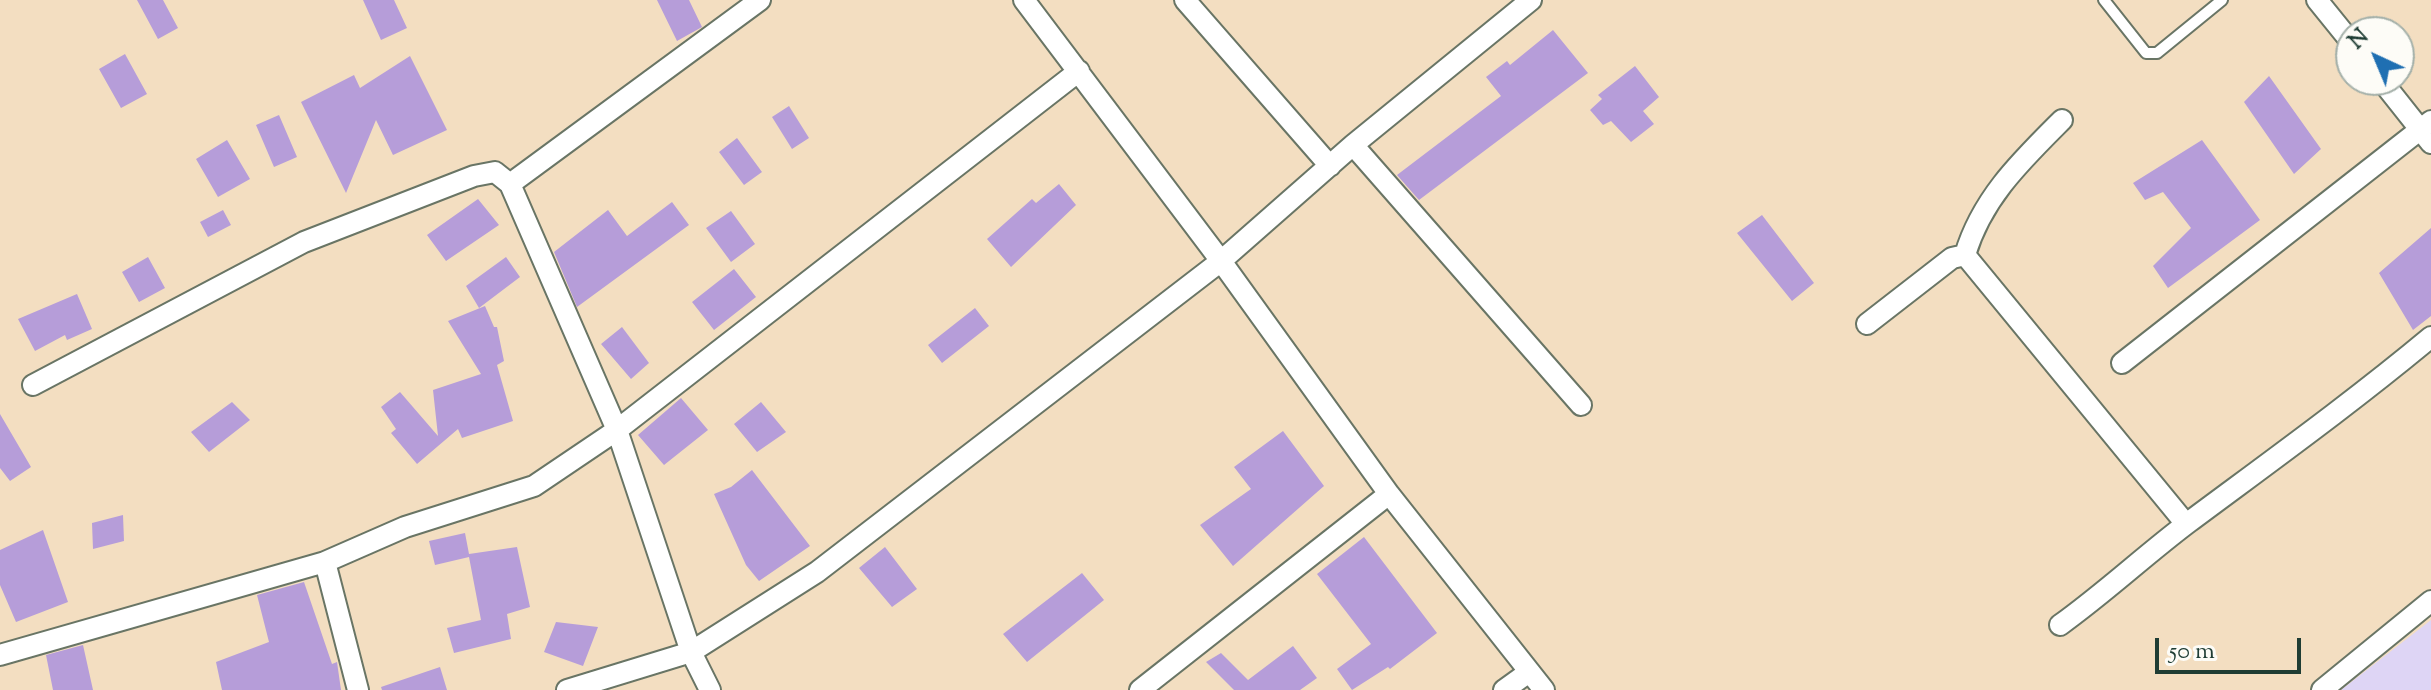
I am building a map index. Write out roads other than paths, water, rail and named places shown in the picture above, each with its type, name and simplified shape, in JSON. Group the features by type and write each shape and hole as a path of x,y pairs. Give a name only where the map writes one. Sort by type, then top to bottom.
{"street":[{"path":"510,184 760,0"},
{"path":"1024,0 1221,261 1389,494 1544,690"},
{"path":"1185,0 1330,166"},
{"path":"567,690 691,652 817,572 1221,261 1353,145 1531,0"},
{"path":"2317,0 2335,22"},
{"path":"0,655 325,562 405,527 534,486 617,430 1079,71"},
{"path":"2122,363 2428,131 2396,96"},
{"path":"1965,255 1973,227 1989,199 2062,120"},
{"path":"1353,145 1581,405"},
{"path":"33,385 304,242 474,176 495,172 510,184 617,430 691,652 710,690"},
{"path":"1867,324 1952,258 1965,255"},
{"path":"1965,255 2186,524"},
{"path":"2060,625 2119,582 2186,524 2345,408 2431,337"},
{"path":"1140,690 1389,494"},
{"path":"325,562 358,690"},
{"path":"2326,689 2431,601"},
{"path":"1504,690 1529,672"}],"lane":[{"path":"2104,0 2146,53 2157,53 2222,0"}]}
